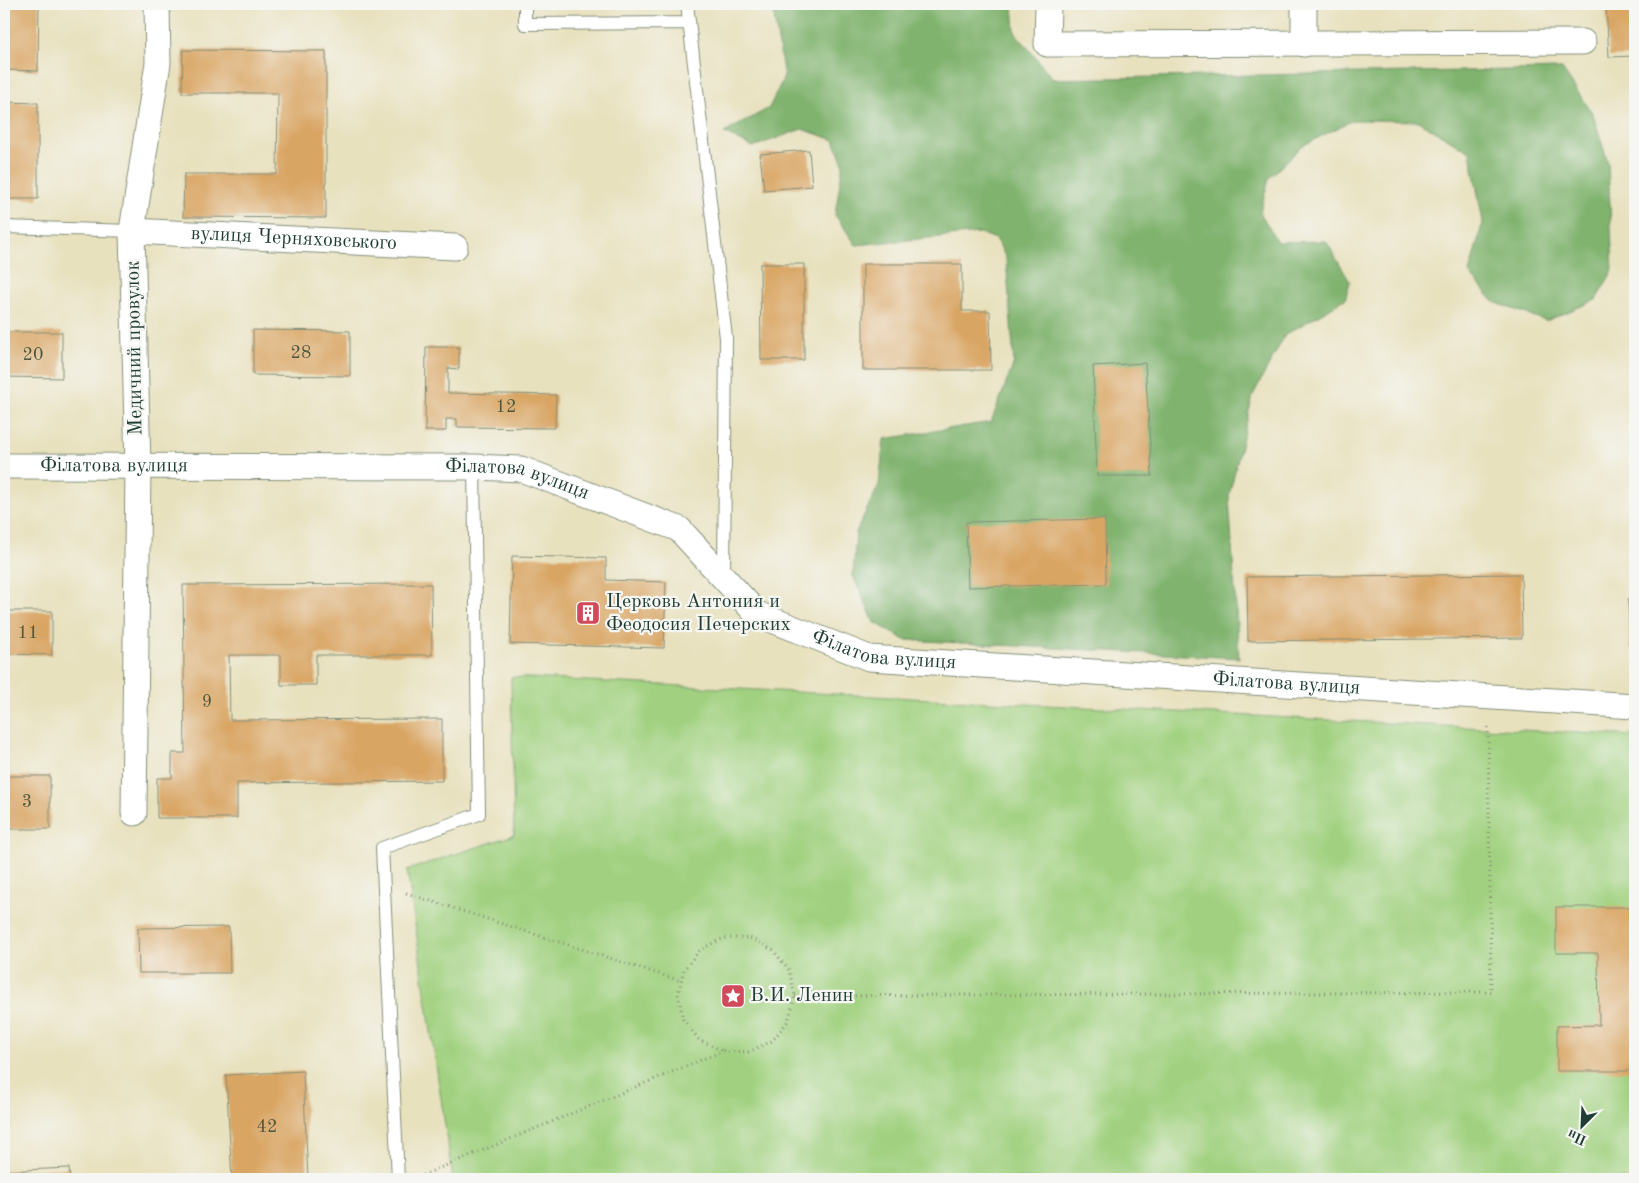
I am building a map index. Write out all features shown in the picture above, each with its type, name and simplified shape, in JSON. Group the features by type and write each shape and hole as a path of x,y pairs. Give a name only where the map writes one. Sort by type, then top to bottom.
{"street":[{"name":"Медичний провулок","path":"134,813 138,467 132,231 158,63 157,4"},
{"path":"1048,4 1047,44 1583,42"},
{"path":"1304,4 1304,44"},
{"name":"вулиця Черняховського","path":"132,231 456,247"},
{"name":"Філатова вулиця","path":"4,466 474,467 521,469 679,529 757,614 869,658 1635,706"}],"lane":[{"path":"524,4 525,24 689,23"},
{"path":"687,4 726,338 724,578"},
{"path":"4,227 132,231"},
{"path":"398,1179 382,848 480,814 474,467"}],"path":[{"path":"794,996 1491,992 1488,697"},
{"path":"384,886 681,981"},
{"path":"724,938 750,938 773,950 789,970 794,996 788,1021 772,1041 748,1052 722,1051 699,1040 683,1019 678,994 684,969 701,949 724,938"},
{"path":"414,1179 722,1051"}],"green space":[{"path":"772,4 1013,4 1015,32 1053,79 1562,69 1593,114 1608,163 1613,270 1596,300 1546,321 1494,302 1469,273 1483,222 1470,152 1418,121 1353,120 1302,146 1269,178 1260,212 1277,242 1326,241 1350,282 1345,299 1285,335 1253,395 1229,496 1239,658 905,640 874,622 853,576 856,532 879,485 884,439 991,422 1014,363 1006,258 996,239 980,233 856,245 835,215 843,163 834,140 802,129 753,147 724,133 769,108 784,77"},
{"path":"511,677 1635,736 1635,1179 453,1179 407,870 514,835"}],"building":[{"path":"4,4 39,4 38,71 4,70"},
{"path":"1635,5 1635,56 1609,57 1606,6"},
{"path":"183,50 326,51 326,218 183,217 184,174 277,174 278,93 182,93"},
{"path":"4,102 38,103 38,199 4,199"},
{"path":"809,150 812,186 764,190 760,154"},
{"path":"760,264 804,264 804,360 761,360"},
{"path":"863,264 962,264 962,311 990,311 991,370 863,370"},
{"path":"253,330 350,331 350,376 253,375"},
{"path":"4,332 62,332 62,378 4,377"},
{"path":"426,347 459,347 459,369 448,368 448,393 556,395 555,428 457,427 457,419 446,419 446,431 425,431"},
{"path":"1145,363 1152,476 1097,476 1093,366"},
{"path":"1105,519 1106,584 968,587 966,522"},
{"name":"Церковь Антония и Феодосия Печерских","path":"512,556 606,558 606,580 666,582 664,648 510,644"},
{"path":"1521,574 1522,638 1248,641 1247,577"},
{"path":"431,584 432,655 316,655 316,685 281,685 281,655 229,655 230,720 442,719 442,781 237,783 237,818 157,818 157,778 172,778 172,753 185,753 183,585"},
{"path":"1628,599 1635,599 1635,648 1630,648"},
{"path":"4,611 52,611 52,655 4,654"},
{"path":"4,776 50,776 50,829 4,829"},
{"path":"1556,907 1635,907 1635,1071 1557,1071 1557,1026 1599,1025 1598,953 1556,953"},
{"path":"229,927 230,973 139,973 138,928"},
{"path":"303,1071 308,1179 232,1179 226,1075"},
{"path":"69,1168 70,1179 4,1179 4,1171"}],"place":[{"name":"Церковь Антония и Феодосия Печерских","path":"588,613"},
{"name":"В.И. Ленин","path":"733,996"}]}
